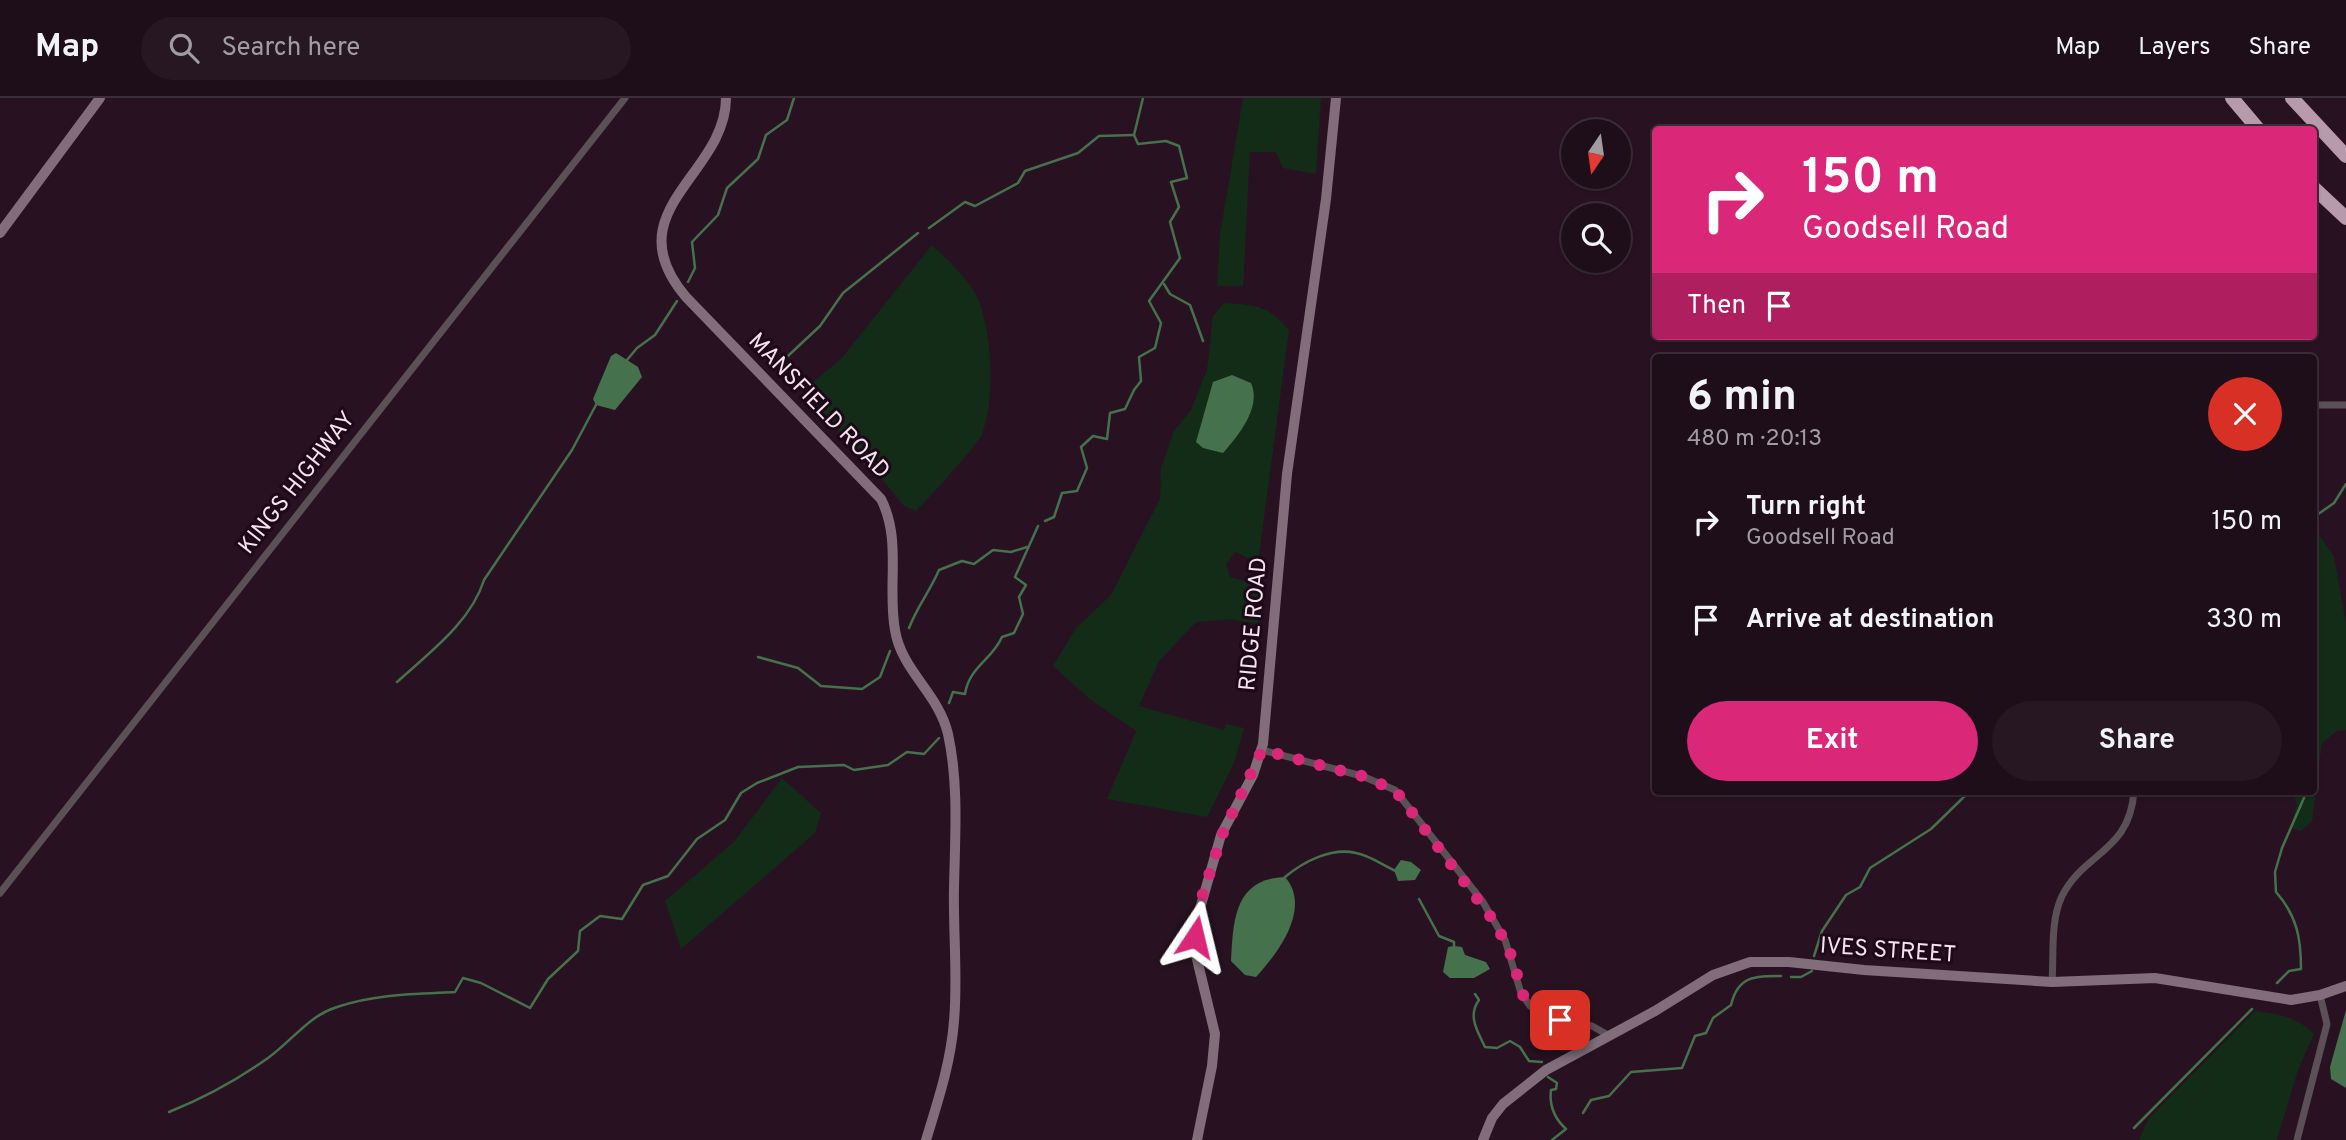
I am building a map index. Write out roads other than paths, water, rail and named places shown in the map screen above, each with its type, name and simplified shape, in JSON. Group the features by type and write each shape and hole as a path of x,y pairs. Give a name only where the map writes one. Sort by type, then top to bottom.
{"highway":[{"path":"2232,98 2256,126"},
{"path":"2292,98 2346,156"},
{"path":"2317,191 2346,218"}],"street":[{"path":"0,233 100,98"},
{"name":"KINGS HIGHWAY","path":"0,893 625,98"},
{"name":"MANSFIELD ROAD","path":"726,98 723,121 663,230 661,251 666,271 686,297 881,499 887,511 892,540 893,618 898,643 940,711 951,749 955,796 954,1022 944,1078 926,1140"},
{"name":"RIDGE ROAD","path":"1197,1140 1212,1066 1215,1034 1196,955 1197,919 1222,835 1262,750 1287,474 1326,199 1336,98"},
{"path":"2317,405 2346,405"},
{"path":"1262,750 1362,776 1395,790 1496,924 1511,955 1521,993 1530,1006 1545,1016 1594,1027 1608,1035"},
{"path":"2052,982 2054,936 2060,900 2071,882 2121,834 2133,795"},
{"name":"IVES STREET","path":"1483,1140 1496,1112 1521,1088 1608,1035 1656,1011 1713,975 1749,961 2052,982 2155,978 2298,1000 2346,986"},
{"path":"2297,1140 2325,1034 2327,1020 2320,995"}],"waterway":[{"path":"688,282 695,268 692,242 718,215 727,188 758,159 766,135 787,120 794,98"},
{"path":"1045,521 1054,517 1062,493 1077,491 1087,468 1081,447 1093,436 1107,439 1110,413 1125,409 1141,381 1139,357 1155,348 1161,323 1149,301 1180,258 1170,222 1179,207 1171,182 1187,178 1179,146 1166,141 1138,144 1134,135 1143,98"},
{"path":"929,228 965,202 975,206 1018,183 1025,171 1078,153 1099,136 1134,135"},
{"path":"774,369 820,326 843,293 918,233"},
{"path":"1164,284 1170,294 1190,305 1203,341"},
{"path":"627,360 637,348 655,335 677,301"},
{"path":"397,682 448,636 469,610 484,580 572,450 597,403"},
{"path":"2317,515 2334,503 2346,484"},
{"path":"949,703 953,692 965,694 971,677 1002,637 1014,633 1023,614 1019,597 1026,585 1015,577 1038,526"},
{"path":"909,628 939,570 962,561 974,564 993,550 1011,552 1027,547"},
{"path":"758,657 798,668 821,686 862,689 880,677 890,651"},
{"path":"169,1112 232,1081 268,1058 317,1016 337,1007 395,995 455,992 463,978 481,983 530,1008 548,979 578,951 580,931 600,916 622,919 643,885 668,876 697,839 725,820 741,793 757,783 798,767 844,765 854,770 888,765 907,752 924,754 939,738"},
{"path":"1814,956 1822,931 1846,895 1860,887 1870,868 1931,829 1966,795"},
{"path":"2277,983 2289,971 2301,969 2296,928 2289,910 2276,892 2275,872 2282,848 2305,795"},
{"path":"1285,877 1309,861 1337,852 1361,854 1396,871"},
{"path":"1419,899 1439,936 1454,942 1454,946"},
{"path":"1791,977 1801,977 1812,971"},
{"path":"1583,1113 1591,1100 1609,1096 1631,1072 1682,1068 1695,1036 1706,1033 1713,1018 1731,1005 1734,995 1743,983 1763,976 1781,976"},
{"path":"1475,994 1479,1000 1474,1012 1475,1024 1485,1047 1497,1048 1510,1041 1520,1047 1529,1061 1542,1062"},
{"path":"2134,1128 2252,1009"},
{"path":"1548,1077 1557,1083 1556,1089 1551,1090 1552,1107 1566,1129 1552,1140"}]}
